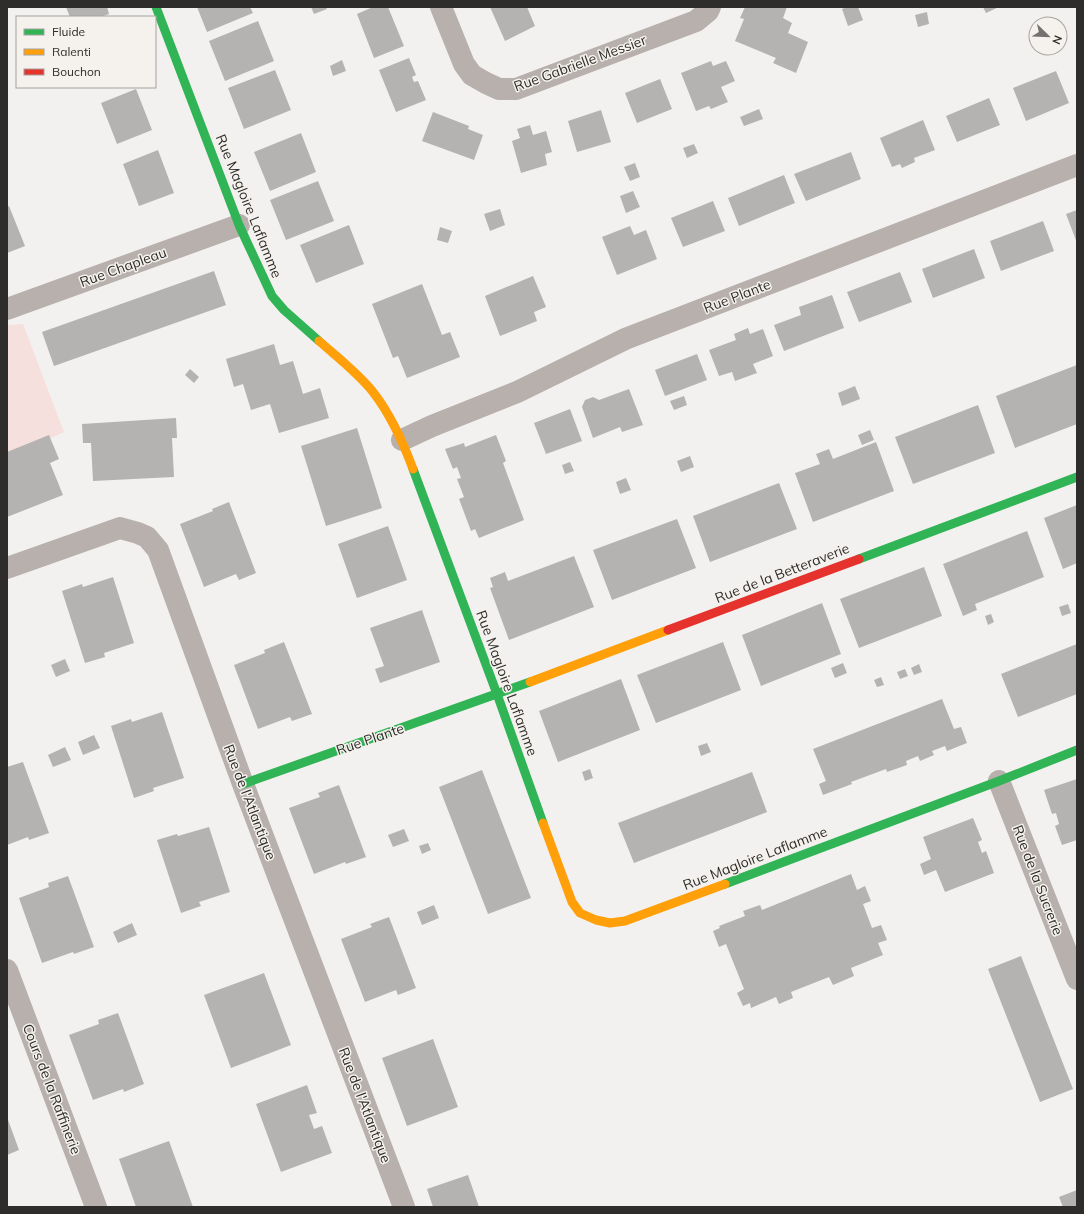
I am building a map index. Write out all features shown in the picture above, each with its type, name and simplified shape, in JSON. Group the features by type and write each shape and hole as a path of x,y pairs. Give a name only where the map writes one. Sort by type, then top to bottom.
{"street":[{"name":"Rue Magloire Laflamme","path":"156,7 239,225 272,296 284,310 373,391 402,440 497,694 572,902 580,913 610,924 625,921 999,781 1077,750"},
{"name":"Rue Gabrielle Messier","path":"441,7 464,64 472,75 486,84 499,89 516,89 696,21 708,11 710,7"},
{"name":"Rue Plante","path":"402,440 432,426 517,392 624,339 1077,165"},
{"name":"Rue Chapleau","path":"7,309 239,225"},
{"name":"Rue de la Betteraverie","path":"497,694 1077,477"},
{"name":"Rue de l'Atlantique","path":"7,568 120,528 147,537 158,550 243,784 404,1207"},
{"name":"Rue Plante","path":"243,784 497,694"},
{"name":"Rue de la Sucrerie","path":"999,781 1077,979"},
{"name":"Cours de la Raffinerie","path":"7,970 96,1207"}],"shaded area":[{"path":"23,324 64,432 7,458 7,325"}],"building":[{"path":"66,7 107,7 109,14 103,16 70,16"},
{"path":"197,7 250,7 253,13 207,32"},
{"path":"311,7 326,7 327,9 314,14"},
{"path":"373,7 388,7 404,46 374,58 357,14"},
{"path":"490,7 527,7 535,26 505,41"},
{"path":"745,7 787,7 783,18 792,23 788,33 808,42 796,73 773,63 776,58 735,41 744,19 740,18"},
{"path":"847,7 858,7 863,20 848,26 842,9"},
{"path":"983,7 999,7 986,13"},
{"path":"927,12 929,24 918,27 915,15"},
{"path":"258,21 274,61 225,81 209,41"},
{"path":"409,58 416,75 412,77 414,82 418,81 426,100 396,112 379,70"},
{"path":"342,60 346,71 333,76 330,66"},
{"path":"711,61 713,66 726,61 735,81 721,87 728,102 711,109 709,106 696,111 681,73"},
{"path":"275,70 291,110 244,129 228,88"},
{"path":"1056,71 1069,103 1026,121 1013,88"},
{"path":"660,79 672,109 637,123 625,93"},
{"path":"136,89 152,130 117,144 101,103"},
{"path":"989,98 1000,125 957,142 946,116"},
{"path":"759,109 763,119 744,126 740,117"},
{"path":"601,110 611,142 577,152 568,121"},
{"path":"433,112 469,126 468,129 483,135 474,160 422,141"},
{"path":"923,120 935,150 914,158 915,162 902,168 900,164 892,167 880,138"},
{"path":"530,125 533,135 546,131 552,152 545,154 547,165 521,173 512,141 520,138 517,129"},
{"path":"301,133 316,172 270,191 254,152"},
{"path":"694,144 698,153 687,158 683,148"},
{"path":"158,150 174,193 139,206 123,164"},
{"path":"851,152 861,179 806,201 794,174"},
{"path":"635,163 640,177 630,181 624,167"},
{"path":"784,175 795,203 739,226 728,198"},
{"path":"318,181 334,221 286,240 270,200"},
{"path":"633,191 640,207 626,213 620,196"},
{"path":"713,201 725,231 683,247 671,218"},
{"path":"9,206 25,246 7,253 7,207"},
{"path":"500,209 505,225 490,231 484,214"},
{"path":"1077,210 1077,243 1066,214"},
{"path":"1043,221 1054,251 1001,271 990,241"},
{"path":"349,225 364,264 316,283 300,245"},
{"path":"630,226 634,235 646,230 657,259 617,275 602,237"},
{"path":"440,227 452,231 448,243 437,240"},
{"path":"974,249 985,278 933,298 922,269"},
{"path":"214,271 226,305 54,366 42,332"},
{"path":"900,272 912,302 859,322 847,292"},
{"path":"533,276 546,307 534,312 537,321 500,336 485,296"},
{"path":"422,284 442,335 450,332 460,357 407,378 398,356 393,358 372,304"},
{"path":"832,295 844,328 784,351 774,325 801,315 799,307"},
{"path":"748,328 750,334 763,329 773,356 753,364 757,373 735,381 732,372 719,376 709,350 736,340 734,334"},
{"path":"274,344 280,365 293,361 303,394 320,388 329,418 279,433 270,404 251,410 243,384 234,387 226,359"},
{"path":"697,354 707,380 665,396 655,370"},
{"path":"1077,365 1077,424 1015,448 996,396"},
{"path":"190,369 199,377 194,383 185,375"},
{"path":"855,386 860,399 842,406 838,393"},
{"path":"629,389 643,425 622,432 620,427 593,438 582,407 585,400 593,397 599,400"},
{"path":"684,396 687,405 674,410 670,401"},
{"path":"978,405 995,453 913,484 895,437"},
{"path":"570,409 582,441 546,454 534,423"},
{"path":"176,418 177,438 172,438 174,477 93,481 91,443 83,443 82,424"},
{"path":"357,428 382,508 326,526 301,446"},
{"path":"870,430 874,440 862,445 858,435"},
{"path":"49,435 59,459 50,463 63,495 7,517 7,452"},
{"path":"496,435 506,461 503,463 524,520 479,538 475,529 471,531 459,499 464,497 457,479 461,478 457,467 453,469 445,449 464,443 465,447"},
{"path":"876,442 894,491 813,522 795,473 820,464 816,454 829,449 833,459"},
{"path":"690,456 694,467 681,472 677,461"},
{"path":"570,462 574,471 565,474 562,465"},
{"path":"626,478 631,490 620,494 616,482"},
{"path":"779,483 797,529 710,562 693,516"},
{"path":"229,502 256,573 239,580 236,574 204,587 180,524 213,511 212,509"},
{"path":"1077,505 1077,563 1063,569 1044,518"},
{"path":"677,519 696,568 612,600 593,550"},
{"path":"388,526 407,580 357,598 338,544"},
{"path":"1027,531 1044,577 975,604 977,610 963,616 943,564"},
{"path":"574,556 594,607 509,640 490,588 493,587 490,578 505,572 508,581"},
{"path":"924,567 942,616 859,648 840,599"},
{"path":"113,577 134,643 104,653 105,657 85,663 62,591 82,584 83,587"},
{"path":"822,603 841,654 761,686 742,635"},
{"path":"1068,604 1071,613 1062,616 1059,607"},
{"path":"422,610 440,662 380,683 375,669 384,666 370,628"},
{"path":"991,614 994,622 988,625 985,616"},
{"path":"284,642 312,714 292,721 290,717 258,729 234,665 265,653 264,650"},
{"path":"723,642 741,690 656,723 637,675"},
{"path":"1077,644 1077,694 1018,717 1001,674"},
{"path":"65,659 70,671 56,677 51,665"},
{"path":"843,663 847,673 835,678 831,668"},
{"path":"919,664 922,672 914,675 911,668"},
{"path":"905,669 908,676 900,679 897,672"},
{"path":"881,677 884,685 877,687 874,680"},
{"path":"621,679 640,730 558,762 539,711"},
{"path":"942,699 954,729 961,727 967,743 947,751 945,746 932,751 934,755 920,761 918,756 906,761 907,765 887,772 886,769 851,782 852,784 823,795 819,784 826,781 813,749"},
{"path":"162,712 184,778 153,788 154,791 134,798 111,726 131,719 132,722"},
{"path":"94,735 100,748 83,755 78,742"},
{"path":"707,743 711,752 701,756 698,746"},
{"path":"65,747 71,760 53,767 48,755"},
{"path":"23,762 49,833 29,840 28,837 7,845 7,767"},
{"path":"590,769 593,778 585,781 582,772"},
{"path":"482,770 531,898 488,914 439,787"},
{"path":"752,772 767,812 634,863 618,823"},
{"path":"1077,779 1077,840 1062,845 1055,826 1059,824 1056,813 1052,814 1044,790"},
{"path":"339,785 366,857 346,864 345,862 314,874 289,808 320,797 318,793"},
{"path":"973,818 982,840 978,842 982,853 986,851 994,873 945,892 936,870 924,875 920,864 931,859 923,837"},
{"path":"209,827 230,892 199,902 201,906 181,913 157,840 177,834 178,836"},
{"path":"404,829 409,841 393,847 388,835"},
{"path":"428,843 431,850 422,854 419,846"},
{"path":"851,874 857,890 865,886 871,901 863,904 872,928 881,925 887,940 878,943 883,955 851,968 854,976 833,985 829,977 791,992 793,998 779,1004 776,997 751,1008 750,1003 743,1006 737,993 744,989 726,944 719,947 713,931 720,928 719,926 745,916 743,911 760,905 762,910"},
{"path":"68,876 94,947 74,954 73,952 42,963 19,898 49,887 48,883"},
{"path":"434,905 439,918 422,925 417,912"},
{"path":"389,917 416,988 398,995 396,990 365,1002 341,939 372,927 370,924"},
{"path":"132,923 137,935 118,943 113,932"},
{"path":"1021,956 1073,1089 1040,1102 988,969"},
{"path":"264,973 291,1045 231,1068 204,995"},
{"path":"118,1013 144,1084 124,1092 123,1089 93,1100 69,1035 99,1024 98,1020"},
{"path":"433,1039 458,1107 407,1126 382,1058"},
{"path":"307,1085 317,1113 309,1115 314,1129 322,1126 332,1153 281,1172 256,1104"},
{"path":"7,1117 19,1150 7,1155"},
{"path":"169,1141 193,1207 136,1207 119,1159"},
{"path":"468,1175 479,1207 433,1207 427,1189"},
{"path":"1077,1190 1077,1207 1063,1207 1059,1197"}],"traffic: fast":[{"path":"156,7 239,225 272,296 284,310 319,341"},
{"path":"413,469 497,694 543,823"},
{"path":"859,559 1077,477"},
{"path":"243,784 530,682"},
{"path":"725,884 999,781 1077,750"}],"traffic: slow":[{"path":"319,341 347,365 373,392 396,429 413,469"},
{"path":"530,682 668,630"},
{"path":"543,823 572,902 580,913 596,920 610,923 625,921 725,884"}],"traffic: jam":[{"path":"668,630 859,559"}]}
